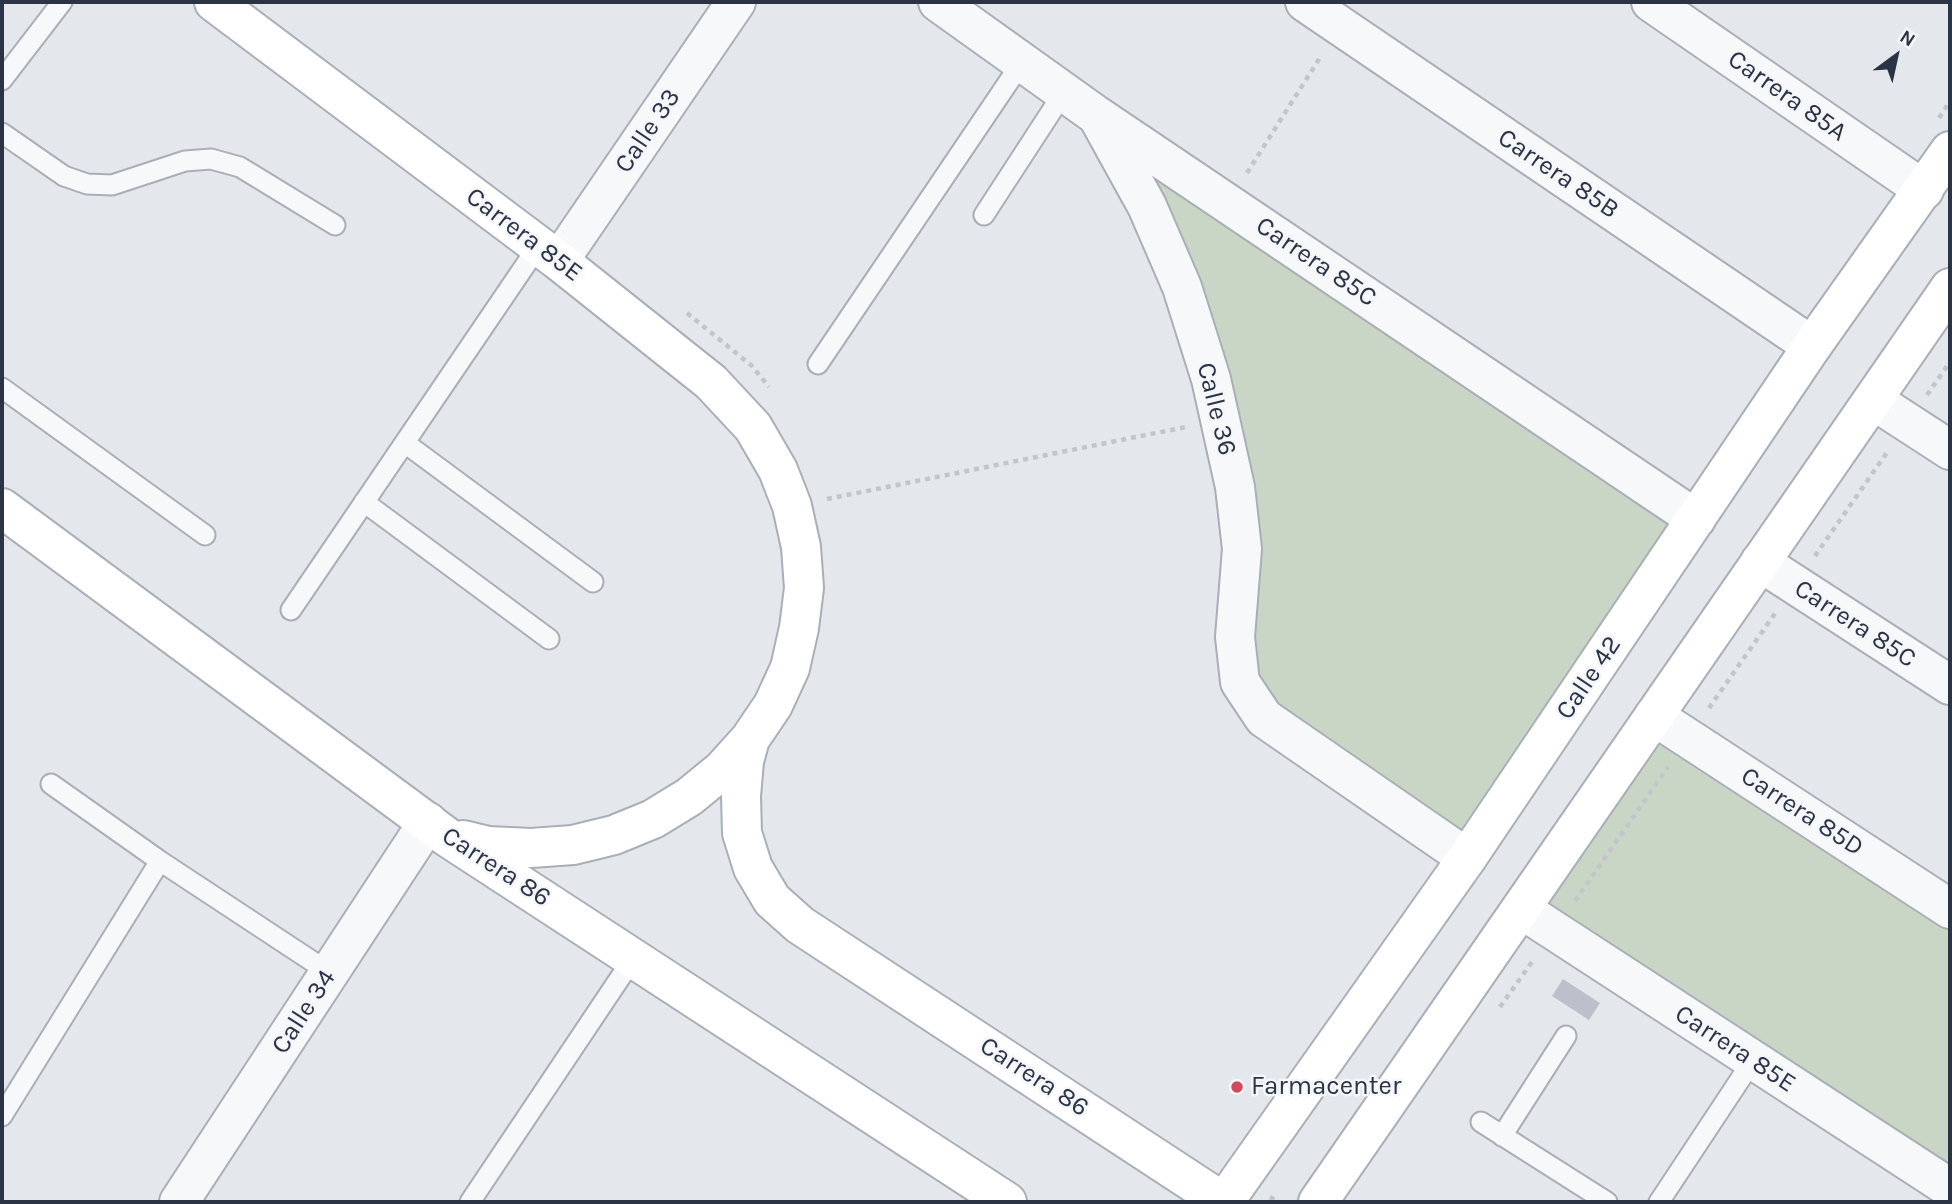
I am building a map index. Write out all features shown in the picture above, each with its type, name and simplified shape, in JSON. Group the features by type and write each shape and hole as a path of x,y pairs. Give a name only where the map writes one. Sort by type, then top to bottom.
{"street":[{"name":"Carrera 85E","path":"214,2 549,253 712,382 753,427 778,470 816,501"},
{"name":"Calle 33","path":"549,253 736,2"},
{"name":"Carrera 85C","path":"938,2 1096,115 1696,519"},
{"name":"Carrera 85B","path":"1305,2 1812,346"},
{"name":"Carrera 85A","path":"1651,2 1924,190"},
{"name":"Calle 36","path":"1096,115 1147,206 1182,287 1211,379 1235,487 1242,550 1235,637 1240,682 1264,718 1466,858"},
{"name":"Calle 42","path":"1224,1202 1466,858 1812,346 1924,190 1943,136"},
{"path":"1318,1202 1950,288"},
{"path":"1873,400 1950,450"},
{"name":"Carrera 86","path":"816,501 801,547 804,588 790,668 773,705 750,739 744,761 742,833 753,868 772,900 800,925 1224,1202"},
{"name":"Carrera 86","path":"2,508 438,829 1007,1202"},
{"name":"Carrera 85C","path":"1760,562 1950,685"},
{"name":"Carrera 85D","path":"1654,716 1950,909"},
{"path":"438,829 488,846 531,848 573,845 614,835 653,819 689,797 722,770 750,739"},
{"name":"Calle 34","path":"179,1202 330,973 438,829"},
{"name":"Carrera 85E","path":"1521,909 1950,1188"}],"lane":[{"path":"2,80 62,2"},
{"path":"818,363 1022,62"},
{"path":"984,215 1064,92"},
{"path":"2,133 64,176 87,184 112,185 185,161 211,159 240,167 335,225"},
{"path":"291,610 405,443 549,253"},
{"path":"2,388 205,535"},
{"path":"405,443 593,582"},
{"path":"364,502 549,639"},
{"path":"51,784 160,861 330,973"},
{"path":"2,1116 160,861"},
{"path":"470,1202 634,957"},
{"path":"1503,1136 1566,1036"},
{"path":"1659,1202 1753,1060"},
{"path":"1481,1122 1607,1202"}],"path":[{"path":"1228,203 1340,26"},
{"path":"1943,136 1950,101"},
{"path":"685,312 752,366 776,396"},
{"path":"1498,1010 1950,362"},
{"path":"816,501 1220,421"}],"green space":[{"path":"1096,115 1696,519 1467,858 1264,718 1211,379"},
{"path":"1654,716 1950,909 1950,1188 1521,909"}],"building":[{"path":"1563,979 1600,1003 1589,1020 1552,996"}],"place":[{"name":"Farmacenter","path":"1237,1087"}]}
